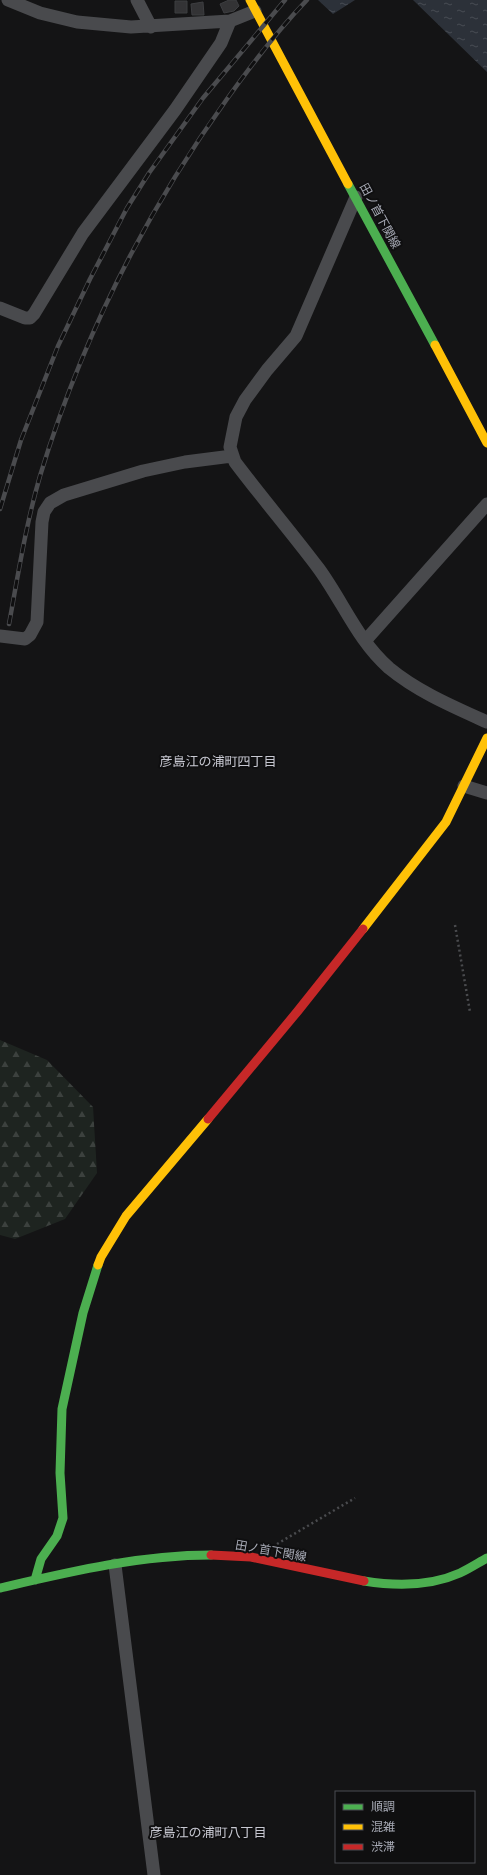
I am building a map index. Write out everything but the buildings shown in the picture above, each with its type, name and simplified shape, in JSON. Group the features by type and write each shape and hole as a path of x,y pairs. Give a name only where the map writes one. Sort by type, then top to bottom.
{"main road":[{"name":"田ノ首下関線","path":"252,6 487,443"},
{"path":"35,1580 41,1559 57,1536 63,1518 60,1452 62,1409 83,1313 101,1257 131,1210 292,1018 425,851 446,822 487,738"},
{"name":"田ノ首下関線","path":"0,1588 35,1580 164,1557 225,1555 250,1557 355,1580 402,1584 438,1580 449,1577 471,1568 487,1558"}],"street":[{"path":"8,0 40,13 77,22 131,27 151,27 230,21 252,6"},
{"path":"136,0 151,27"},
{"path":"0,308 25,318 30,318 34,314 83,233 170,116 221,43 230,21"},
{"path":"356,197 296,336 267,370 238,412 231,434 230,447 232,456 268,506 320,570 365,641 388,666 396,674 424,691 487,722"},
{"path":"0,636 25,639 30,635 37,622 42,522 44,512 50,503 64,495 143,471 185,462 232,456"},
{"path":"365,641 487,504"},
{"path":"464,786 487,793"},
{"path":"116,1565 154,1875"}],"path":[{"path":"455,925 470,1012"},
{"path":"277,1544 355,1498"}],"green space":[{"path":"0,1040 47,1060 93,1107 97,1173 65,1219 15,1239 0,1235"}],"water":[{"path":"318,0 355,0 333,14"},
{"path":"413,0 487,0 487,72"}],"railway":[{"path":"0,509 21,440 58,346 90,279 127,208 149,173 203,98 285,0"},
{"path":"9,624 26,531 40,476 56,426 75,376 118,280 169,187 197,142 255,60 307,0"}],"traffic: fast":[{"path":"348,184 435,345"},
{"path":"35,1580 41,1559 57,1536 63,1518 60,1473 62,1409 83,1313 98,1265"},
{"path":"0,1588 131,1561 211,1555"},
{"path":"364,1581 388,1584 425,1583 460,1573 487,1558"}],"traffic: slow":[{"path":"250,0 348,184"},
{"path":"435,345 487,443"},
{"path":"363,929 446,822 487,738"},
{"path":"98,1265 101,1257 126,1216 208,1119"}],"traffic: jam":[{"path":"208,1119 297,1012 363,929"},
{"path":"211,1555 251,1557 364,1581"}],"district":[{"name":"彦島江の浦町四丁目","path":"218,761"},
{"name":"彦島江の浦町八丁目","path":"208,1832"}]}
